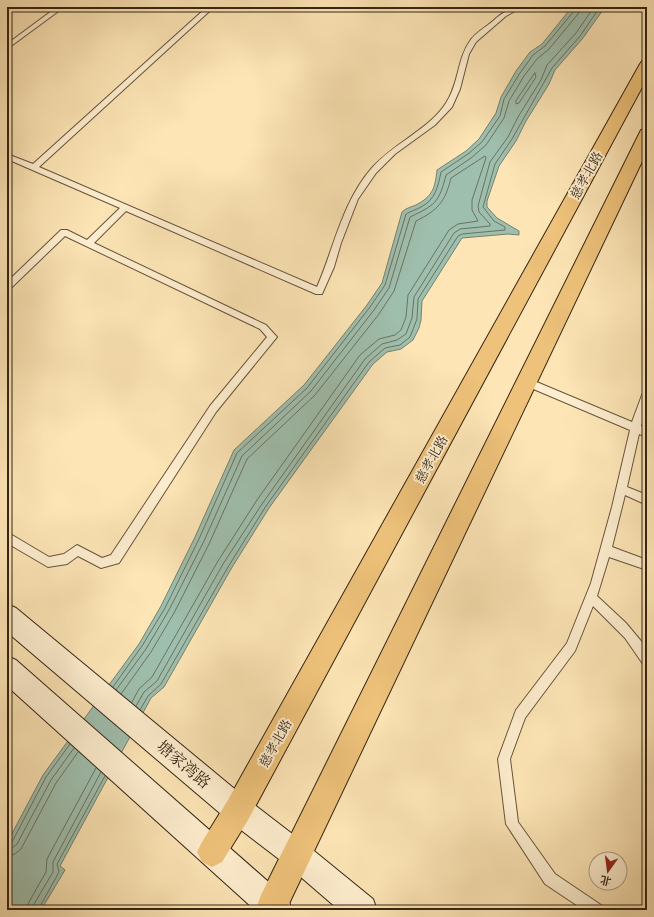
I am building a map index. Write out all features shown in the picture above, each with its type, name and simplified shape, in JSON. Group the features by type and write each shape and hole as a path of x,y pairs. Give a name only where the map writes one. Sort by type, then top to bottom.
{"main road":[{"name":"慈孝北路","path":"212,852 238,810 647,64"},
{"path":"7,669 275,908 298,856 647,134"},
{"name":"塘家湾路","path":"7,616 238,810 298,856 362,910"}],"lane":[{"path":"7,47 61,7"},
{"path":"34,168 211,7"},
{"path":"7,156 319,292 330,267 337,243 354,199 373,171 392,152 432,123 449,105 457,89 466,54 473,41 504,15 519,7"},
{"path":"88,244 125,208"},
{"path":"7,287 64,232 263,327 272,337 213,409 114,559 101,563 77,550 67,559 48,562 7,537"},
{"path":"527,382 647,433"},
{"path":"596,910 550,880 512,824 504,759 520,714 571,647 597,583 635,428 647,395"},
{"path":"621,489 647,500"},
{"path":"606,550 647,565"},
{"path":"591,597 611,615 641,650 647,660"}],"water":[{"path":"572,7 605,7 583,38 555,70 549,84 526,121 516,141 499,166 487,201 487,207 497,218 519,231 519,235 508,234 462,238 422,301 421,320 413,340 401,349 387,352 373,364 269,508 231,569 164,687 151,698 60,866 65,870 41,910 7,910 7,843 43,775 139,644 161,606 195,537 234,450 304,385 367,305 382,283 402,212 422,202 430,195 434,187 437,170 466,151 479,139 496,113 501,97 516,71 530,52 542,44"}]}
